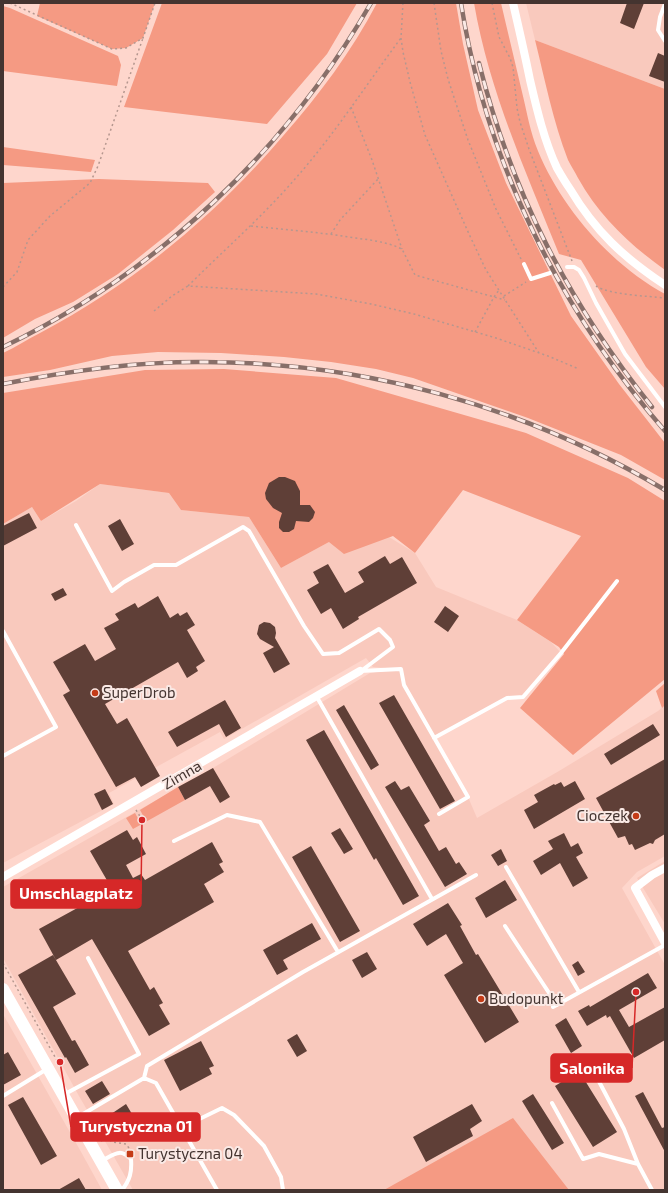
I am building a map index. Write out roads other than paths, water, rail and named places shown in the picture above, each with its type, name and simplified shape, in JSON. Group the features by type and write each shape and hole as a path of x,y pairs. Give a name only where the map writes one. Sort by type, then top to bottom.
{"main road":[{"path":"3,989 117,1190"}],"street":[{"path":"513,3 537,110 545,137 557,168 592,222 614,246 628,259 665,285"},
{"name":"Zimna","path":"3,877 360,672"},
{"path":"665,868 652,875 635,888 665,944"}],"lane":[{"path":"665,4 660,17 658,30 665,41"},
{"path":"524,264 531,279 550,273"},
{"path":"567,267 574,267 579,270 596,303 626,354 665,406"},
{"path":"76,525 112,591 124,582 154,565 176,564 243,527 249,531 304,626 323,654 339,653 379,629 390,640 393,647 360,672"},
{"path":"434,738 507,698 523,697 561,653 617,581"},
{"path":"3,631 56,727 3,756"},
{"path":"360,672 401,669 404,685 468,797 439,814"},
{"path":"318,699 432,899"},
{"path":"174,841 228,815 260,822 338,952"},
{"path":"506,867 579,992"},
{"path":"76,1118 144,1078 147,1066 338,952 476,874"},
{"path":"505,926 555,1006 665,944"},
{"path":"63,1095 139,1054 88,958"},
{"path":"3,1096 48,1068"},
{"path":"594,1072 624,1129 638,1164 652,1190"},
{"path":"144,1078 156,1083 217,1190"},
{"path":"552,1103 583,1159 599,1154 638,1164"},
{"path":"182,1128 222,1108 234,1114 264,1146 282,1176 284,1190"},
{"path":"100,1161 117,1152 126,1154 131,1159 132,1171 129,1180 122,1190"}],"railway":[{"path":"3,347 60,317 114,283 165,245 213,203 258,157 299,109 337,57 371,3"},
{"path":"461,3 473,62 489,120 509,176 533,231 561,284 592,335 627,384 665,431"},
{"path":"479,63 508,157 526,202 547,245 569,287 595,328 622,368 652,407"},
{"path":"3,384 100,368 173,362 259,364 320,370 381,380 440,394 499,412 556,434 611,460 665,490"}],"place":[{"name":"SuperDrob","path":"95,693"},
{"name":"Cioczek","path":"636,816"},
{"name":"Umschlagplatz","path":"142,820"},
{"name":"Salonika","path":"636,992"},
{"name":"Budopunkt","path":"481,999"},
{"name":"Turystyczna 01","path":"60,1062"},
{"name":"Turystyczna 04","path":"130,1154"}]}
